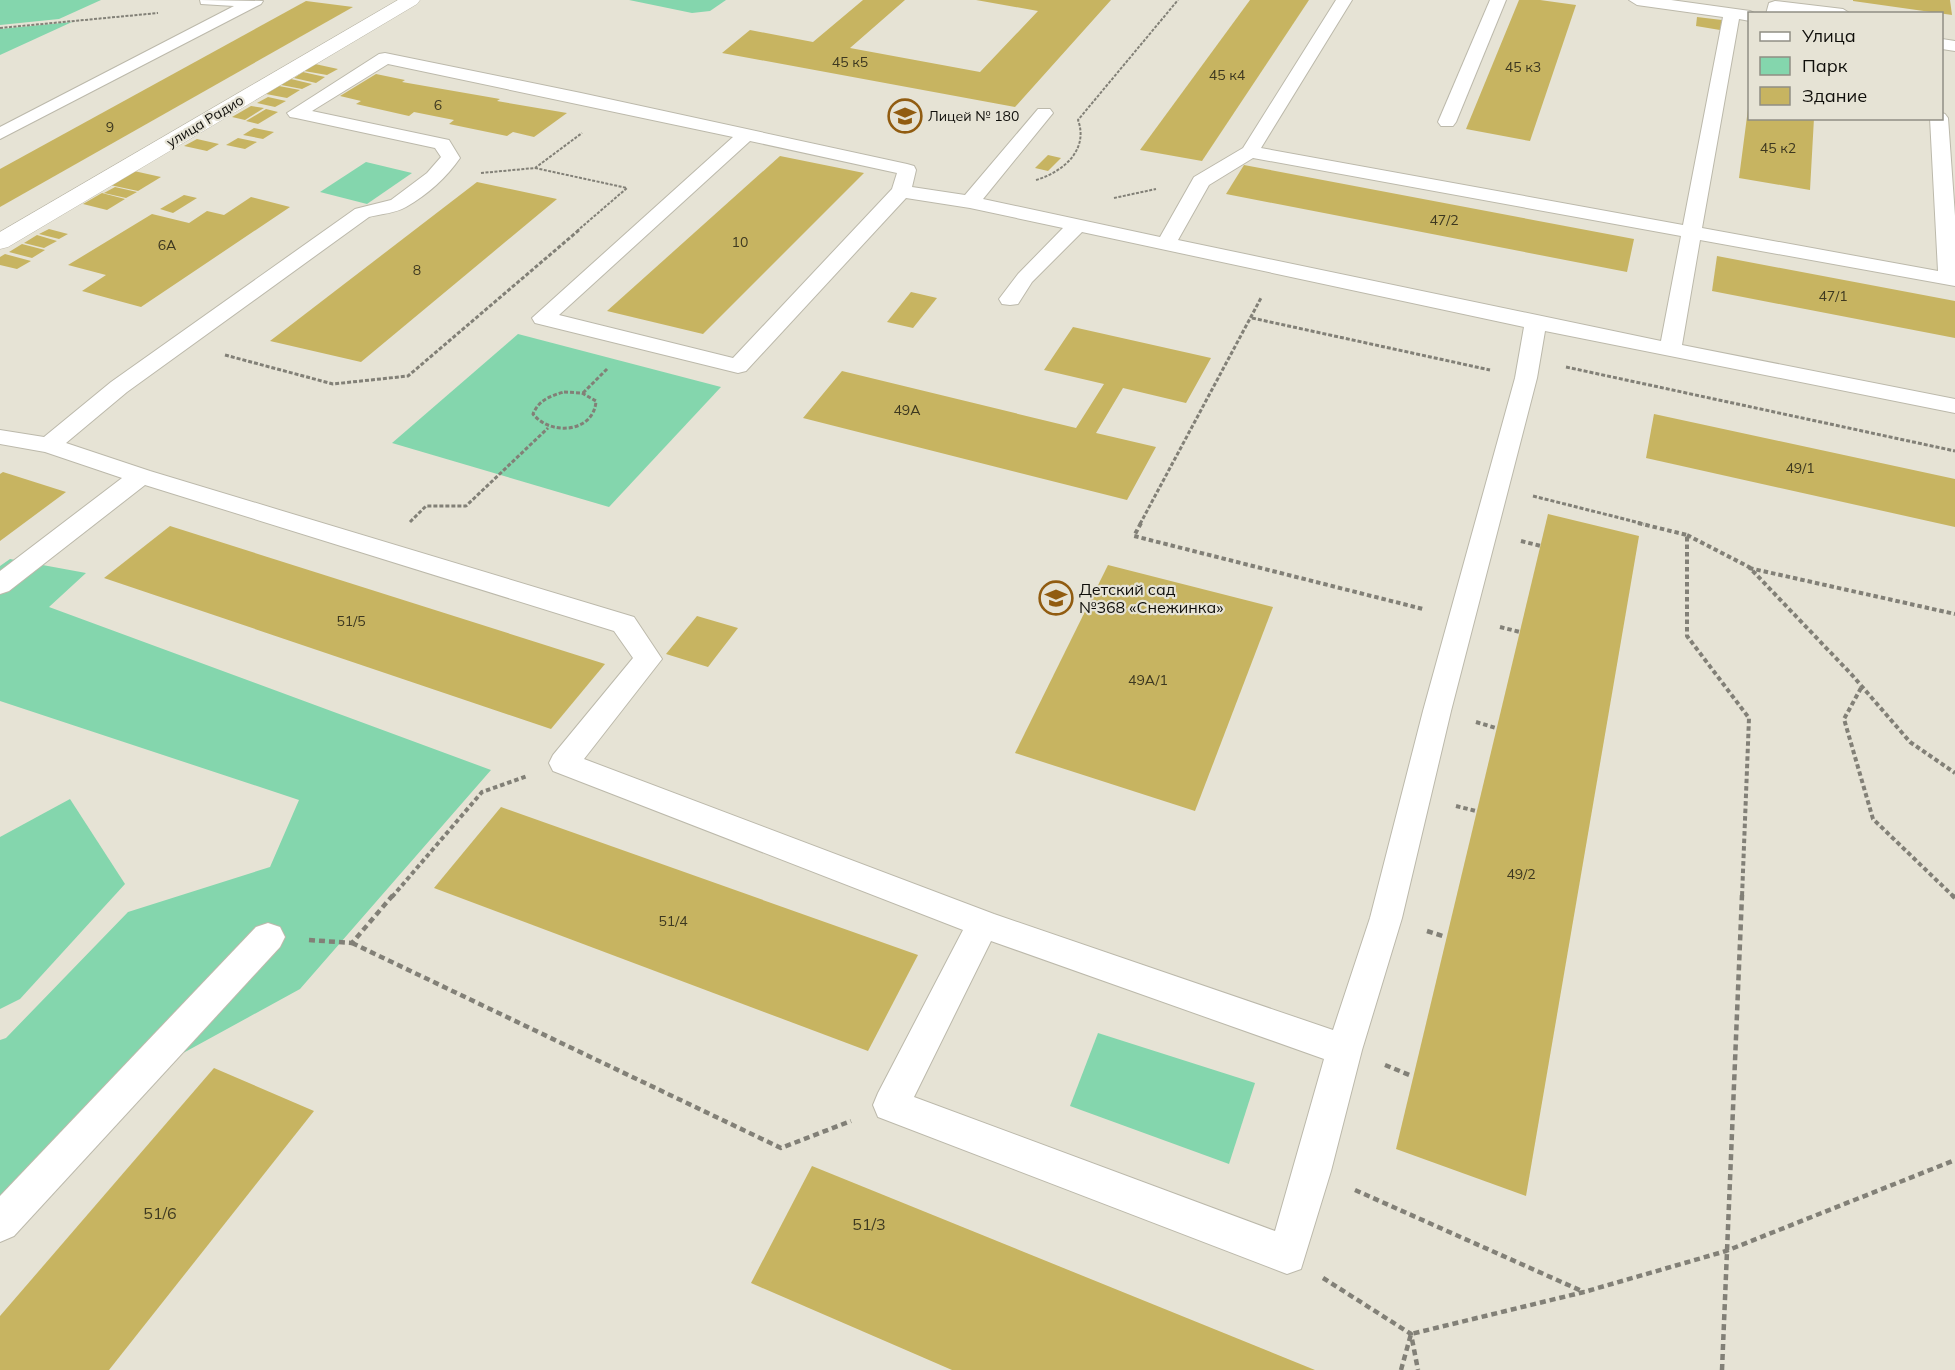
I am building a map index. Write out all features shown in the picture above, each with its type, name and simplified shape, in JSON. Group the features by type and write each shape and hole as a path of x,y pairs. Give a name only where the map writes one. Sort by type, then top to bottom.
{"street":[{"name":"улица Радио","path":"0,242 411,0"}],"lane":[{"path":"1166,244 1202,181 1250,152 1344,0"},
{"path":"1447,122 1498,0"},
{"path":"1637,0 1668,2 1741,15 1692,233 1670,350"},
{"path":"1746,0 1774,10 1808,12"},
{"path":"0,134 255,1 207,1"},
{"path":"50,445 119,387 362,213 398,204 434,177 451,159 442,144 296,113 385,58 619,105 745,136 907,170 901,191 738,366 543,318 745,136"},
{"path":"970,202 1044,113"},
{"path":"1250,152 1952,279 1939,120"},
{"path":"901,191 1002,208 1536,323 1955,406"},
{"path":"1010,299 1025,278 1077,225"},
{"path":"983,924 891,1105 1287,1255 1344,1050 1386,918 1421,774 1528,369 1536,323"},
{"path":"0,437 50,445 141,476 624,624 648,659 564,762 983,924 1344,1050"},
{"path":"0,585 141,476"},
{"path":"0,1223 268,937"}],"path":[{"path":"1002,208 1025,182 1047,178 1056,172 1082,145 1083,128 1078,120 1178,0"},
{"path":"0,28 176,11 207,1"},
{"path":"535,168 619,105"},
{"path":"215,353 333,384 408,376 627,188 535,168 478,173"},
{"path":"1051,219 1129,193 1202,181"},
{"path":"1463,618 1134,536 1252,318 1955,451"},
{"path":"381,549 426,506 466,506 548,428 570,428 589,420 595,414 596,401 583,393 574,392 546,398 533,414 541,424 548,428"},
{"path":"1497,487 1687,535 1749,567 1955,614"},
{"path":"1687,535 1686,636 1749,718 1722,1370"},
{"path":"1749,567 1852,675 1910,742 1955,773"},
{"path":"1862,688 1844,719 1873,819 1955,898"},
{"path":"352,943 482,792 564,762"},
{"path":"268,937 352,943 781,1148 891,1105"},
{"path":"1287,1255 1411,1334 1584,1292 1726,1251 1955,1160"},
{"path":"1312,1171 1584,1292"},
{"path":"1401,1370 1411,1334"},
{"path":"1411,1334 1418,1370"}],"green space":[{"path":"0,0 101,0 59,19 0,25"},
{"path":"629,0 726,0 710,11 692,13"},
{"path":"72,22 0,55 0,29"},
{"path":"366,162 412,173 367,204 320,192"},
{"path":"518,334 721,387 609,507 392,443"},
{"path":"10,559 86,573 49,607 491,770 300,989 143,1075 0,1232 0,1040 6,1038 128,912 270,867 299,800 0,701 0,566"},
{"path":"70,799 125,884 20,999 0,1009 0,837"},
{"path":"1098,1033 1255,1083 1229,1164 1070,1106"}],"building":[{"path":"863,0 905,0 850,48 980,72 1038,11 976,0 1111,0 1015,107 722,53 750,30 813,42"},
{"path":"1250,0 1309,0 1202,161 1140,150"},
{"path":"1519,0 1540,0 1576,5 1530,141 1466,129"},
{"path":"1950,0 1952,15 1943,12 1853,1"},
{"path":"306,1 353,7 0,207 0,169"},
{"path":"1697,17 1722,20 1720,30 1696,26"},
{"path":"315,64 338,69 327,75 304,71"},
{"path":"303,72 325,77 316,83 294,78"},
{"path":"376,74 405,80 402,82 567,113 534,137 513,132 507,136 449,124 454,120 414,112 409,116 356,104 361,101 340,96"},
{"path":"291,79 312,84 302,89 281,85"},
{"path":"279,86 300,90 287,98 266,94"},
{"path":"268,97 286,101 275,107 257,103"},
{"path":"251,106 264,108 245,120 232,117"},
{"path":"266,109 278,112 258,124 246,121"},
{"path":"1748,109 1748,120 1814,120 1810,190 1739,178"},
{"path":"254,128 274,132 263,139 243,135"},
{"path":"238,138 257,142 245,149 226,145"},
{"path":"197,139 219,144 207,151 184,146"},
{"path":"1048,155 1061,158 1048,171 1035,168"},
{"path":"780,156 864,173 703,334 607,311"},
{"path":"1244,165 1634,239 1627,272 1226,194"},
{"path":"134,171 161,177 138,191 110,185"},
{"path":"477,182 557,199 361,362 270,341"},
{"path":"115,187 137,192 126,198 104,193"},
{"path":"102,193 125,199 107,210 83,204"},
{"path":"184,195 197,198 173,213 160,209"},
{"path":"251,197 290,207 141,307 82,291 106,275 68,265 152,214 189,223 207,211 224,215"},
{"path":"49,229 68,234 59,239 39,234"},
{"path":"37,235 57,241 44,248 24,243"},
{"path":"22,244 45,250 32,258 9,252"},
{"path":"5,254 31,261 17,269 0,265 0,257"},
{"path":"1717,256 1955,301 1955,338 1712,291"},
{"path":"911,292 937,298 913,328 887,322"},
{"path":"1073,327 1211,358 1186,403 1123,388 1096,433 1156,447 1127,500 803,418 842,371 1076,428 1104,384 1044,370"},
{"path":"1654,414 1955,479 1955,527 1646,458"},
{"path":"3,472 66,492 0,541 0,474"},
{"path":"1548,514 1639,536 1526,1196 1396,1149"},
{"path":"170,526 605,664 551,729 104,578"},
{"path":"1108,565 1273,607 1195,811 1015,753"},
{"path":"697,616 738,628 708,667 666,654"},
{"path":"501,807 918,955 868,1051 434,888"},
{"path":"214,1068 314,1111 109,1370 0,1370 0,1316"},
{"path":"812,1166 1315,1370 952,1370 751,1283"}],"place":[{"name":"Лицей № 180","path":"905,116"},
{"name":"Детский сад №368 «Снежинка»","path":"1056,598"}]}
